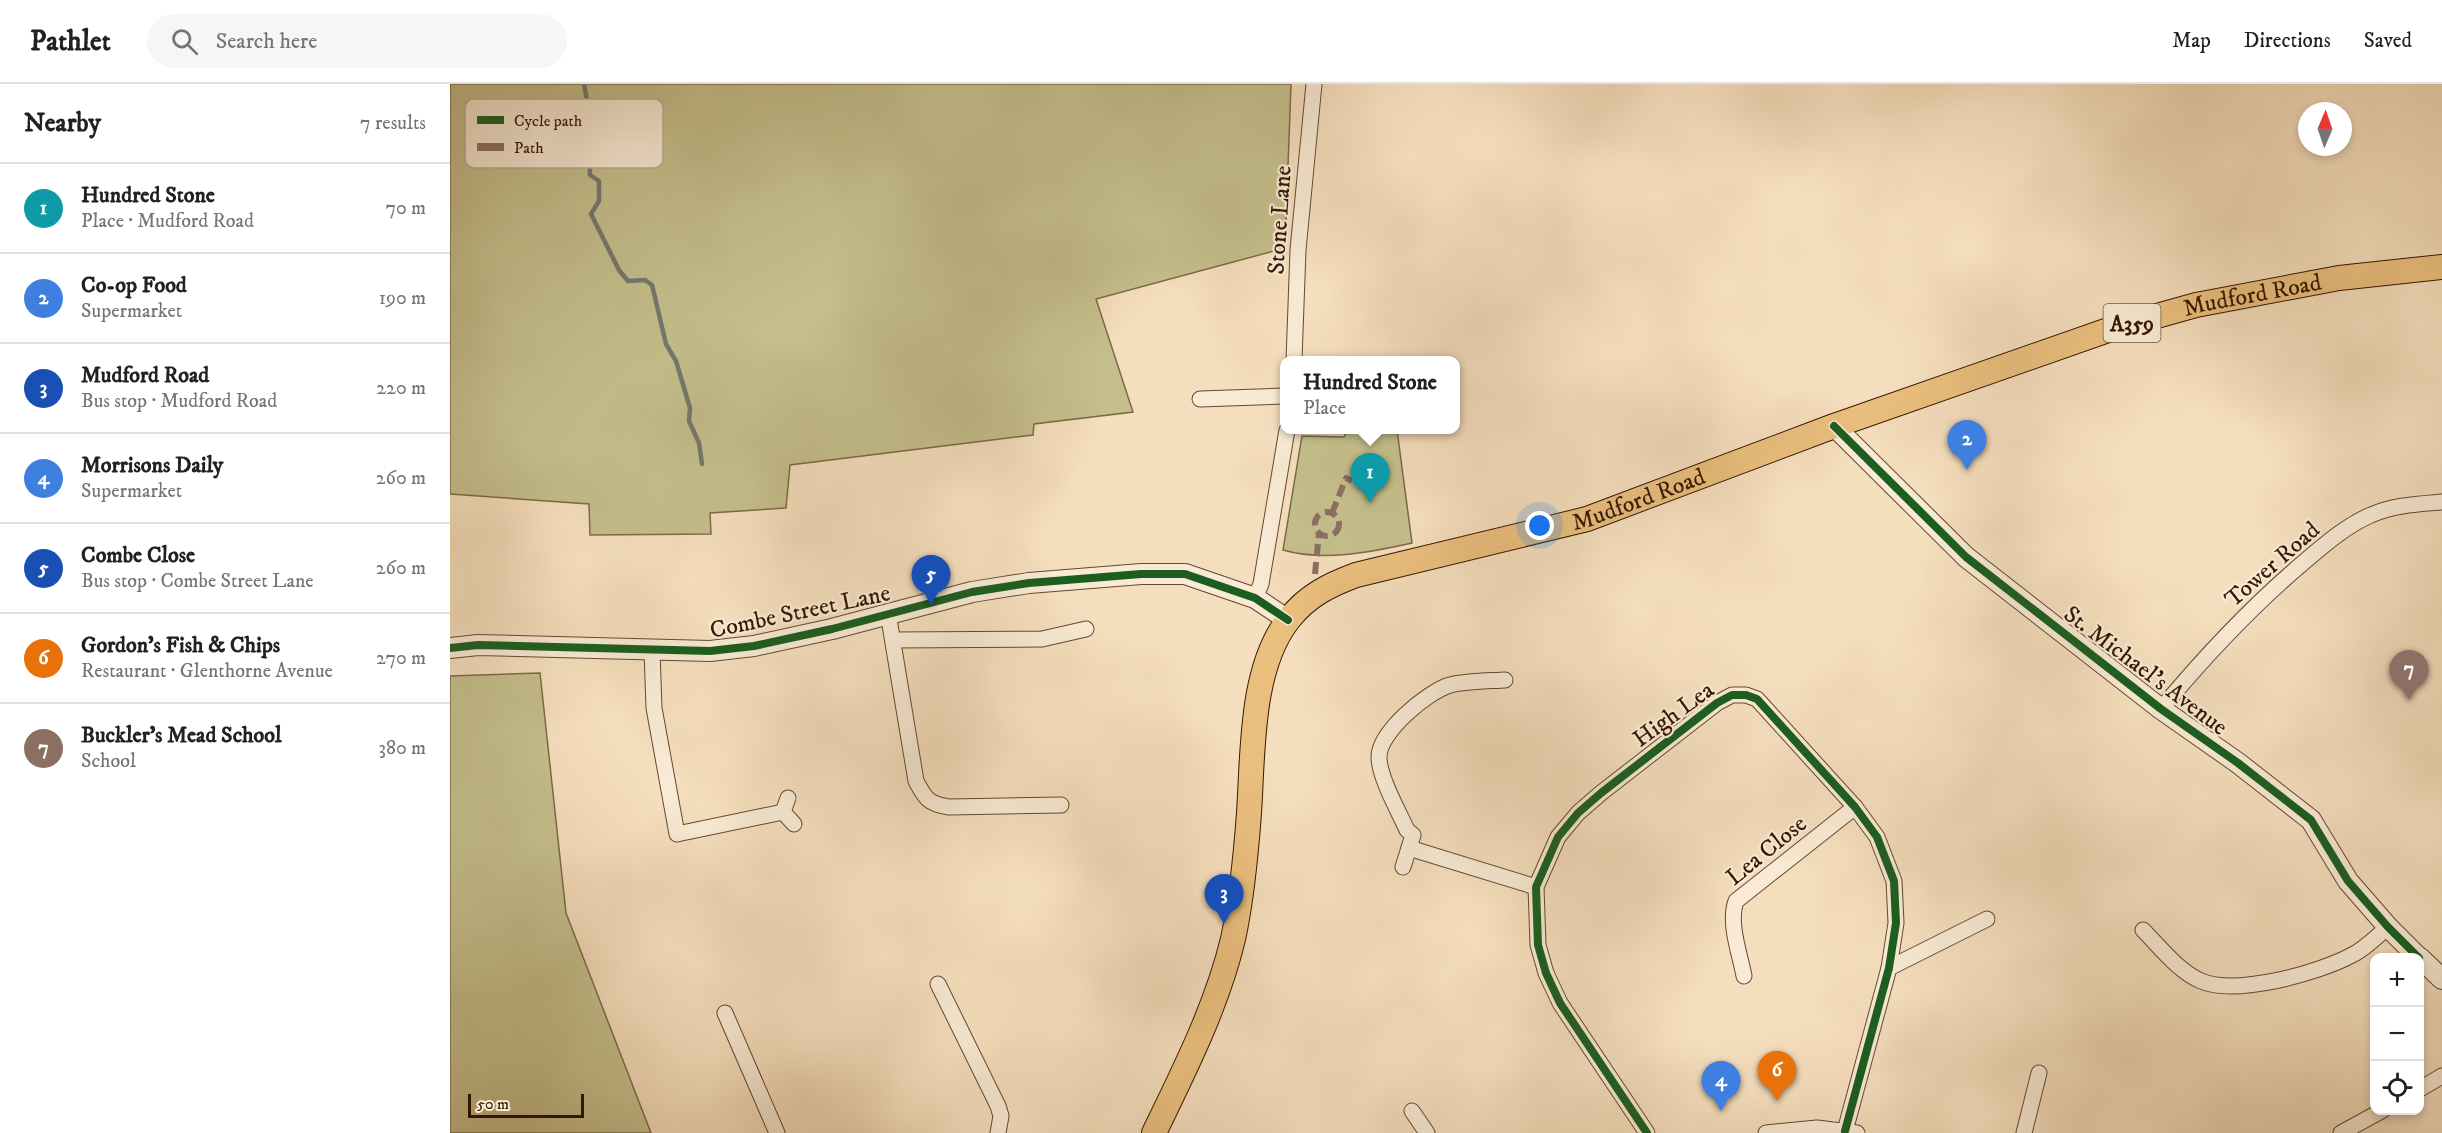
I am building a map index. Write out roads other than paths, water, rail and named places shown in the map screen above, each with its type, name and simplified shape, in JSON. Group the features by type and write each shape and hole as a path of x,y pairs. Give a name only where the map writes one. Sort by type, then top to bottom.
{"main road":[{"name":"Mudford Road","path":"1154,1133 1182,1077 1231,945 1241,885 1253,744 1264,673 1273,646 1288,620 1324,587 1356,574 1587,519 1834,426 2114,328 2196,305 2339,278 2442,267"}],"street":[{"name":"Stone Lane","path":"1294,356 1298,250 1314,84"},
{"path":"1200,399 1280,396"},
{"name":"St. Michael's Avenue","path":"1834,426 1966,557 2161,709 2311,820 2348,881 2414,953"},
{"path":"1255,598 1261,584 1286,434"},
{"name":"Tower Road","path":"2161,709 2213,647 2273,588 2322,546 2369,515 2390,508 2442,502"},
{"name":"Combe Street Lane","path":"450,648 478,645 710,651 754,645 832,629 972,592 1029,583 1141,574 1185,574 1255,598 1288,620"},
{"path":"888,613 916,781 924,795 934,805 1061,805"},
{"path":"893,640 1042,639 1086,629"},
{"path":"652,651 654,708 677,834 783,812"},
{"path":"1403,867 1413,836 1407,830 1381,769 1379,757 1386,736 1425,699 1450,685 1505,680"},
{"name":"High Lea","path":"1647,1133 1560,1003 1546,973 1538,945 1536,887 1558,837 1578,813 1694,720 1732,695 1746,695 1757,699 1855,807 1877,837 1894,881 1896,923 1889,968 1851,1132"},
{"path":"783,812 788,798"},
{"name":"Lea Close","path":"1744,976 1734,926 1733,909 1736,901 1855,807"},
{"path":"783,812 794,824"},
{"path":"1409,848 1536,887"},
{"path":"1889,968 1987,918"},
{"path":"2143,930 2190,975 2203,982 2227,986 2267,983 2310,972 2353,955 2388,927"},
{"name":"St. Michael's Avenue","path":"2424,963 2442,979"},
{"path":"938,984 998,1106 1001,1116 998,1133"},
{"path":"725,1013 777,1133"},
{"path":"2024,1133 2039,1073"},
{"path":"2424,1087 2442,1076"},
{"path":"1412,1111 1427,1133"},
{"path":"2346,1132 2375,1115"},
{"path":"1766,1133 1799,1128 1851,1132"}],"waterway":[{"path":"584,84 587,99"},
{"path":"590,168 590,175 599,181 599,201 591,214 619,270 628,281 645,280 652,285 666,344 676,361 690,408 689,421 699,443 702,464"}],"place":[{"name":"Co-op Food","path":"1967,470"},
{"name":"Hundred Stone","path":"1370,503"},
{"name":"Combe Close","path":"931,605"},
{"name":"Buckler's Mead School","path":"2409,700"},
{"name":"Mudford Road","path":"1224,924"},
{"name":"Gordon's Fish & Chips","path":"1777,1101"},
{"name":"Morrisons Daily","path":"1721,1111"}]}
